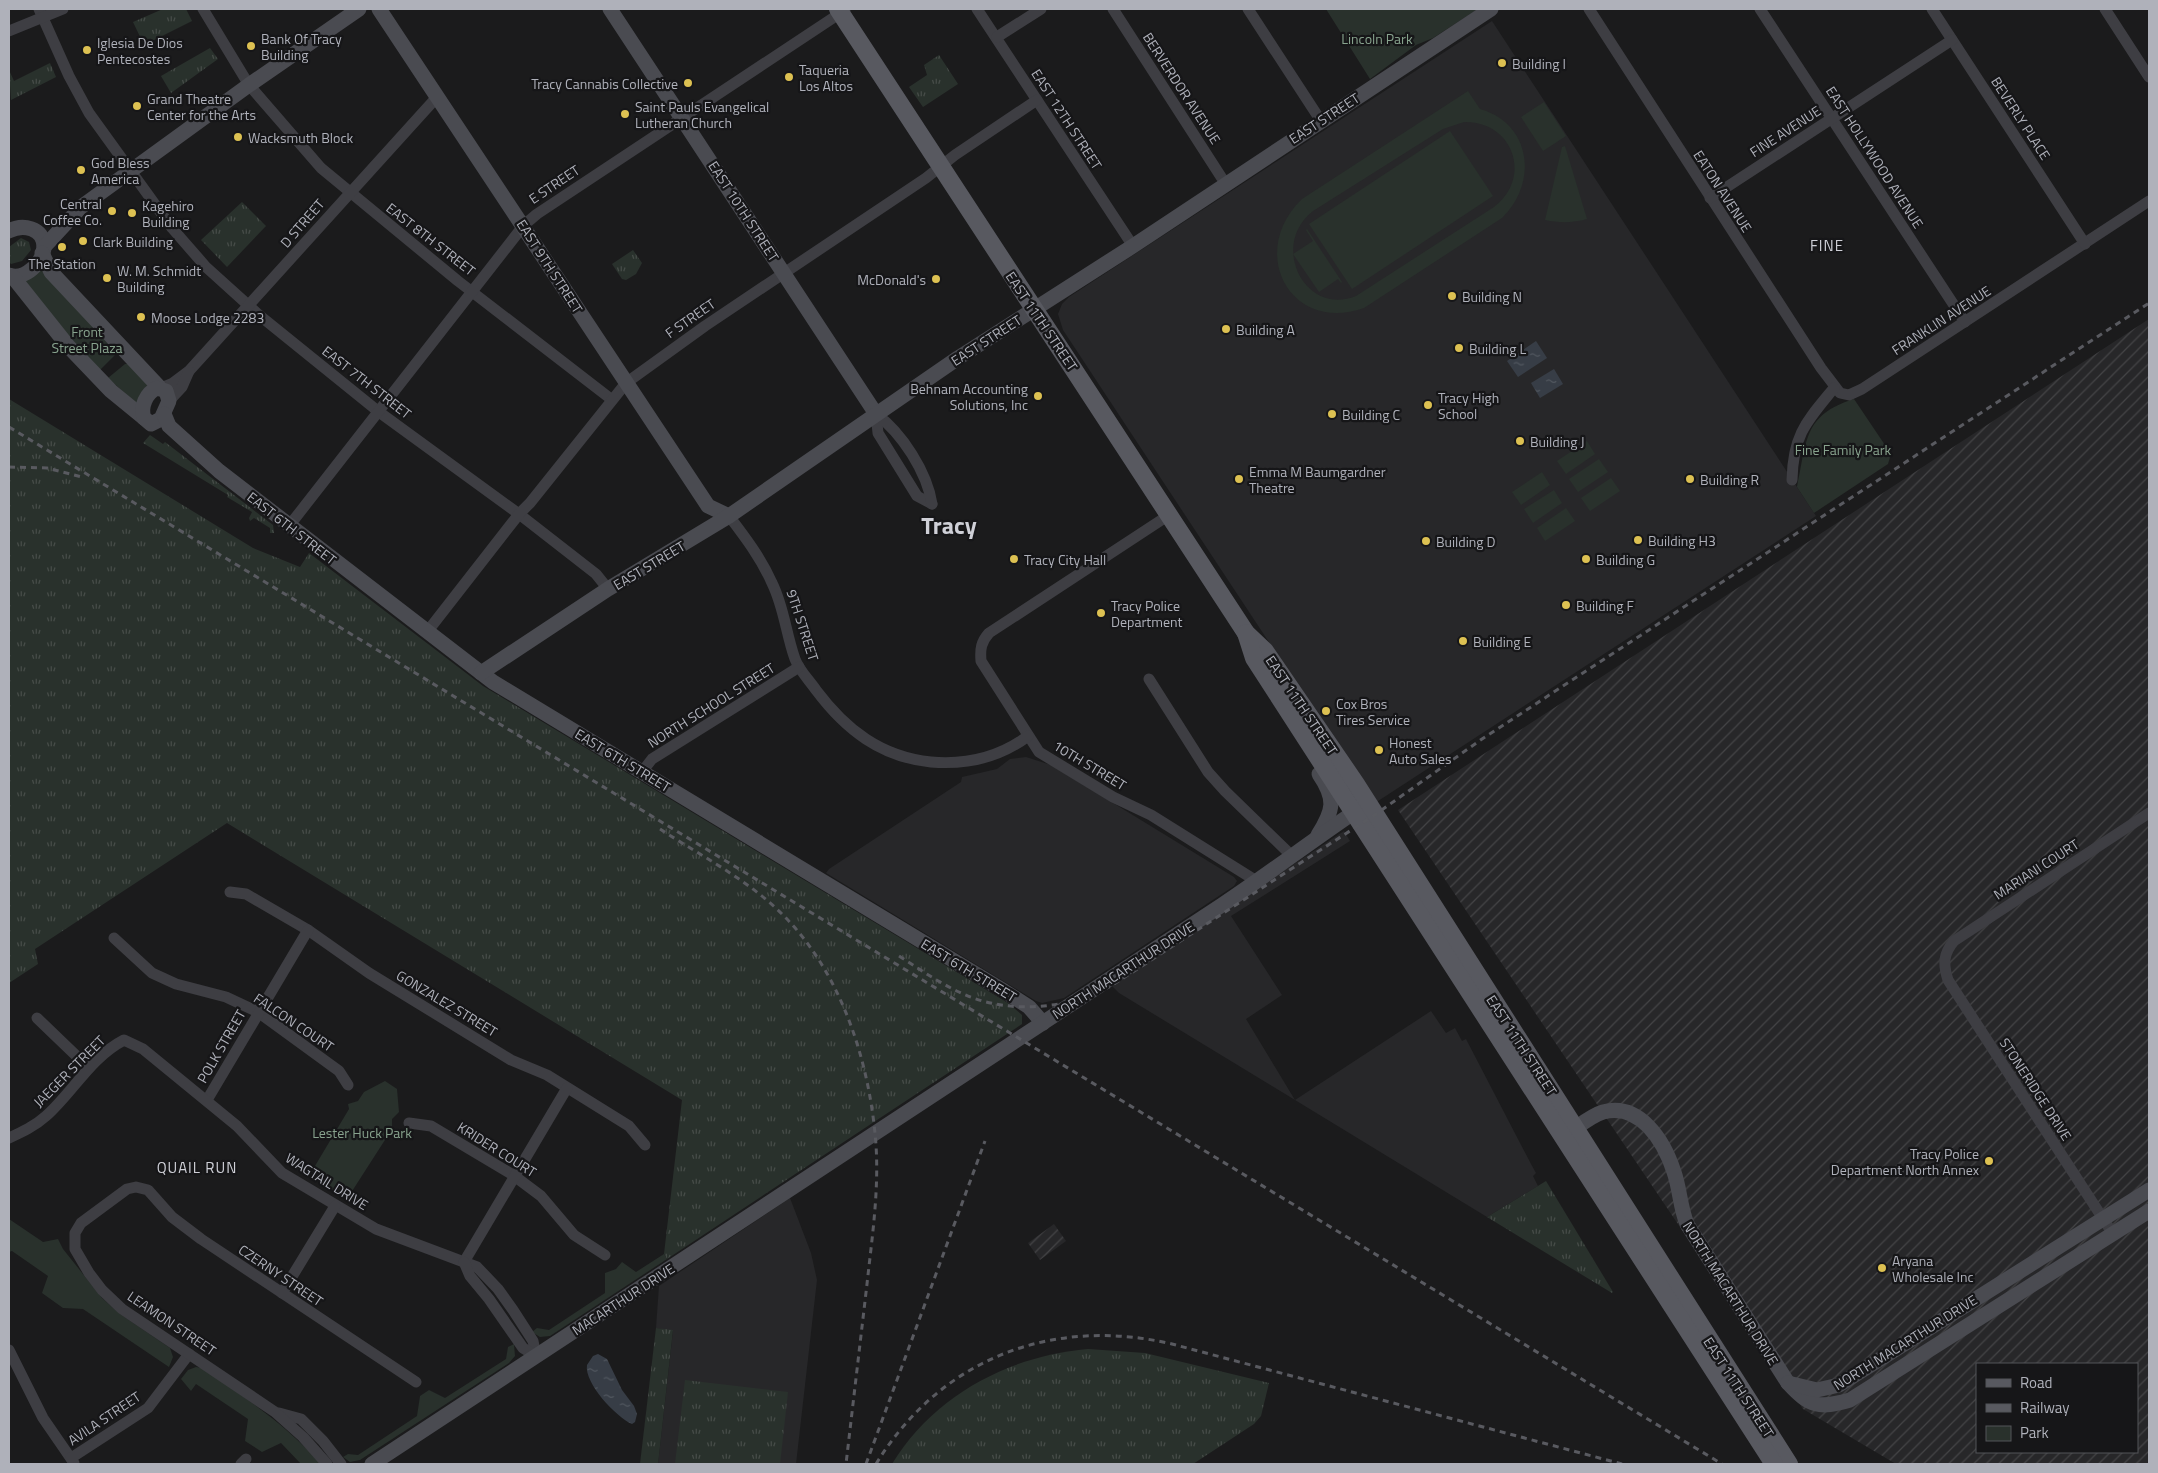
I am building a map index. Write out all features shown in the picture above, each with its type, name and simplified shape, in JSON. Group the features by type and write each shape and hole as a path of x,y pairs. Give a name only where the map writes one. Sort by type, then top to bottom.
{"main road":[{"name":"EAST 11TH STREET","path":"841,10 1246,633 1266,651 1369,803 1569,1133 1774,1464"},
{"name":"EAST 11TH STREET","path":"1246,633 1254,658 1353,813 1789,1464"}],"street":[{"path":"9,31 41,13 63,9"},
{"name":"EAST 8TH STREET","path":"202,9 249,85 310,157 348,193 611,399"},
{"path":"17,228 50,223 81,206 249,85 359,9"},
{"name":"EAST 9TH STREET","path":"379,9 524,225 708,506 729,516"},
{"name":"EAST 10TH STREET","path":"610,9 683,117 876,414 889,424 908,450 930,488 932,504 917,496 878,433 876,414"},
{"name":"EAST 12TH STREET","path":"977,9 1132,246"},
{"path":"997,37 1041,9"},
{"name":"BERVERDOR AVENUE","path":"1113,9 1225,183"},
{"path":"1248,9 1321,120"},
{"name":"EAST STREET","path":"481,673 608,589 729,516 876,414 1491,9"},
{"name":"EATON AVENUE","path":"1589,9 1834,388"},
{"name":"EAST HOLLYWOOD AVENUE","path":"1760,9 1965,322"},
{"name":"BEVERLY PLACE","path":"1932,9 2085,244"},
{"path":"2105,9 2149,76"},
{"name":"E STREET","path":"289,526 524,225 537,214 841,10"},
{"name":"EAST 7TH STREET","path":"41,13 69,76 89,113 130,172 206,267 249,305 379,412 519,514 596,574 608,589"},
{"name":"FINE AVENUE","path":"1710,198 1952,40"},
{"name":"D STREET","path":"163,397 182,387 189,371 348,193 438,97"},
{"name":"F STREET","path":"427,632 519,514 530,503 611,399 626,383 784,272 941,166 955,154 1037,100"},
{"name":"FRANKLIN AVENUE","path":"1834,388 1840,393 1849,395 1862,389 2149,201"},
{"path":"11,276 30,271 43,250 81,206"},
{"name":"EAST 6TH STREET","path":"17,228 42,239 43,250 52,272 163,397 169,426 219,471 289,526 481,673 1029,1006 1043,1023"},
{"name":"EAST 6TH STREET","path":"11,276 68,346 117,396 146,421 200,462 219,471"},
{"path":"1792,480 1800,435 1806,421 1834,388"},
{"path":"151,392 163,397 156,422 146,421 142,410 146,398 151,392"},
{"name":"10TH STREET","path":"1169,515 1001,624 982,641 980,649 981,661 1039,752 1113,797 1151,815 1258,882"},
{"name":"9TH STREET","path":"729,516 746,539 772,582 781,602 799,667 832,711 847,726 866,740 888,752 921,761 953,764 984,759 1013,747 1028,736"},
{"name":"NORTH SCHOOL STREET","path":"642,772 652,759 799,667"},
{"path":"1149,679 1208,772 1292,856"},
{"path":"1287,708 1295,735 1330,794 1331,808 1327,820 1316,837"},
{"name":"NORTH MACARTHUR DRIVE","path":"875,1133 1258,882 1316,837 1369,803"},
{"name":"MARIANI COURT","path":"1944,956 1954,941 2149,813"},
{"name":"GONZALEZ STREET","path":"230,892 246,894 308,930 369,973 511,1060 547,1075 630,1126 645,1145"},
{"name":"POLK STREET","path":"207,1100 308,930"},
{"name":"FALCON COURT","path":"114,938 152,973 176,984 226,997 258,1012 340,1071 348,1085"},
{"name":"STONERIDGE DRIVE","path":"1944,956 1944,967 1948,980 2113,1234"},
{"path":"37,1018 89,1068"},
{"name":"WAGTAIL DRIVE","path":"124,1040 143,1049 238,1126 282,1173 376,1229 464,1262"},
{"name":"JAEGER STREET","path":"9,1138 25,1131 46,1116 110,1047 124,1040"},
{"path":"536,1356 523,1348 489,1299 470,1276 464,1262 513,1175 567,1088"},
{"name":"NORTH MACARTHUR DRIVE","path":"1569,1133 1601,1113 1615,1110 1629,1112 1639,1117 1664,1150 1675,1173 1682,1212 1687,1224 1788,1383 1801,1398 1814,1405 1830,1406 1850,1400 2149,1211"},
{"name":"KRIDER COURT","path":"409,1124 431,1126 513,1175 542,1196 574,1235 605,1255"},
{"name":"MACARTHUR DRIVE","path":"372,1464 875,1133"},
{"name":"LEAMON STREET","path":"136,1187 127,1189 81,1223 73,1239 75,1249 102,1290 138,1320 275,1412 303,1437 327,1464"},
{"name":"CZERNY STREET","path":"136,1187 148,1190 172,1217 201,1239 416,1382"},
{"name":"NORTH MACARTHUR DRIVE","path":"1788,1383 1817,1390 1839,1385 2149,1190"},
{"path":"282,1293 335,1206"},
{"path":"9,1350 43,1418 73,1461"},
{"name":"AVILA STREET","path":"73,1461 148,1408 189,1354"},
{"name":"LEAMON STREET","path":"275,1412 301,1419 324,1441 341,1464"}],"shaded area":[{"name":"Tracy High School","path":"1492,21 1816,516 1375,803 1063,330 1058,314 1062,304 1069,297"},
{"path":"2149,319 2149,1464 1896,1464 1803,1409 1398,810"},
{"path":"1026,757 1051,765 1234,877 1237,881 1234,886 1064,998 1042,1003 826,873 829,869 961,782 962,777 997,769 1010,759"},
{"path":"1344,831 1350,841 1231,916 1282,995 1246,1019 1295,1100 1119,993 1111,985"},
{"path":"1431,1011 1446,1033 1455,1028 1462,1041 1466,1039 1536,1173 1533,1176 1538,1186 1487,1217 1295,1100"},
{"path":"790,1198 811,1253 817,1280 796,1464 658,1464 673,1331 656,1328 659,1286"},
{"path":"1054,1224 1066,1241 1040,1260 1028,1243"}],"green space":[{"path":"163,9 186,9 192,21 144,45 133,22"},
{"name":"Lincoln Park","path":"1326,9 1478,9 1433,38 1416,45 1370,79"},
{"path":"210,48 218,59 171,93 161,76"},
{"path":"939,55 958,84 923,107 909,87 927,75 924,65"},
{"path":"50,63 56,77 11,100 9,70 14,81"},
{"path":"1468,91 1480,109 1497,117 1510,127 1519,141 1524,156 1525,172 1521,188 1514,204 1502,218 1364,308 1338,313 1315,309 1297,299 1285,283 1278,264 1278,242 1286,220 1302,199","holes":["1464,122 1481,124 1495,131 1505,141 1512,153 1515,167 1513,181 1506,195 1494,207 1356,296 1338,300 1322,296 1308,287 1299,274 1294,258 1294,242 1300,225 1313,211 1443,129"]},
{"path":"1544,102 1566,136 1543,151 1521,117"},
{"path":"1450,131 1493,196 1352,289 1309,224"},
{"path":"1565,146 1587,219 1566,222 1545,220 1562,147"},
{"path":"242,202 266,226 227,267 201,240"},
{"path":"1307,229 1342,282 1338,279 1319,292 1293,254 1313,241"},
{"path":"21,238 29,242 31,250 22,261 11,264 9,262 9,247"},
{"path":"633,250 642,263 636,274 626,280 622,279 612,264"},
{"name":"Front Street Plaza","path":"41,267 117,353 100,370 97,371 25,281"},
{"path":"125,364 130,364 149,380 140,407 108,378"},
{"path":"9,399 253,548 300,567 309,553 483,686 1008,1003 1022,1015 1022,1024 667,1259 664,1254 682,1100 227,823 35,949 38,964 9,983"},
{"name":"Fine Family Park","path":"1854,399 1891,454 1888,464 1814,513 1797,487 1806,443 1816,422 1825,413 1837,405"},
{"path":"150,435 163,444 165,442 273,525 274,533 270,533 270,528 254,518 250,521 249,518 252,512 227,497 228,495 143,443"},
{"path":"1587,441 1595,454 1566,474 1557,461"},
{"path":"1599,459 1608,472 1578,492 1569,479"},
{"path":"1542,472 1550,485 1521,505 1512,492"},
{"path":"1611,478 1620,491 1590,511 1581,498"},
{"path":"1554,490 1562,503 1533,523 1524,509"},
{"path":"1566,508 1575,521 1545,541 1537,528"},
{"name":"Lester Huck Park","path":"385,1081 397,1089 399,1112 392,1119 392,1129 347,1199 309,1176 349,1109 348,1104 358,1101 364,1092"},
{"path":"1546,1181 1613,1292 1612,1293 1487,1217"},
{"path":"9,1219 43,1242 58,1239 63,1249 102,1298 120,1314 170,1348 173,1357 169,1367 83,1309 63,1308 42,1293 48,1276 12,1251 9,1252"},
{"path":"664,1254 667,1259 550,1336 540,1337 532,1332 537,1328 549,1330 605,1293 605,1273 616,1269 622,1262 636,1272"},
{"path":"656,1328 673,1330 658,1464 640,1464"},
{"path":"514,1344 515,1356 509,1363 360,1460 350,1462 343,1457 348,1454 358,1455 417,1416 420,1396 429,1390 445,1398 506,1359 508,1347"},
{"path":"1088,1349 1145,1353 1269,1383 1261,1416 1254,1424 1193,1464 892,1464 909,1440 929,1418 952,1399 976,1383 1002,1370 1030,1360"},
{"path":"196,1367 202,1368 264,1412 294,1437 321,1464 301,1464 281,1443 262,1452 245,1441 248,1419 196,1384 191,1391 181,1379 188,1370"},
{"path":"685,1380 788,1392 780,1464 675,1464"}],"water":[{"path":"1536,341 1547,358 1518,377 1507,361"},
{"path":"1554,369 1563,384 1540,398 1531,383"},
{"path":"598,1354 607,1359 622,1390 634,1406 637,1414 635,1422 632,1424 602,1399 591,1381 587,1372 587,1365 593,1356"}],"railway":[{"path":"899,956 936,980 959,992 977,999 1016,1007 1056,1005 1093,994 1111,986 1376,814 1482,739 2149,303"},
{"path":"9,427 1722,1464"},
{"path":"9,467 47,468 82,477"},
{"path":"660,829 754,890 783,915 804,938 822,964 837,992 859,1052 873,1114 877,1180 873,1232 846,1464"},
{"path":"866,1464 985,1141"},
{"path":"876,1464 902,1427 933,1397 967,1372 1004,1354 1043,1342 1085,1336 1128,1337 1172,1344 1622,1464"}],"place":[{"name":"Bank Of Tracy Building","path":"251,46"},
{"name":"Iglesia De Dios Pentecostes","path":"87,50"},
{"name":"Building I","path":"1502,63"},
{"name":"Taqueria Los Altos","path":"789,77"},
{"name":"Tracy Cannabis Collective","path":"688,83"},
{"name":"Grand Theatre Center for the Arts","path":"137,106"},
{"name":"Saint Pauls Evangelical Lutheran Church","path":"625,114"},
{"name":"Wacksmuth Block","path":"238,137"},
{"name":"God Bless America","path":"81,170"},
{"name":"Central Coffee Co.","path":"112,211"},
{"name":"Kagehiro Building","path":"132,213"},
{"name":"Clark Building","path":"83,241"},
{"name":"The Station","path":"62,247"},
{"name":"W. M. Schmidt Building","path":"107,278"},
{"name":"McDonald's","path":"936,279"},
{"name":"Building N","path":"1452,296"},
{"name":"Moose Lodge 2283","path":"141,317"},
{"name":"Building A","path":"1226,329"},
{"name":"Building L","path":"1459,348"},
{"name":"Behnam Accounting Solutions, Inc","path":"1038,396"},
{"name":"Tracy High School","path":"1428,405"},
{"name":"Building C","path":"1332,414"},
{"name":"Building J","path":"1520,441"},
{"name":"Emma M Baumgardner Theatre","path":"1239,479"},
{"name":"Building R","path":"1690,479"},
{"name":"Building H3","path":"1638,540"},
{"name":"Building D","path":"1426,541"},
{"name":"Tracy City Hall","path":"1014,559"},
{"name":"Building G","path":"1586,559"},
{"name":"Building F","path":"1566,605"},
{"name":"Tracy Police Department","path":"1101,613"},
{"name":"Building E","path":"1463,641"},
{"name":"Cox Bros Tires Service","path":"1326,711"},
{"name":"Honest Auto Sales","path":"1379,750"},
{"name":"Tracy Police Department North Annex","path":"1989,1161"},
{"name":"Aryana Wholesale Inc","path":"1882,1268"}],"district":[{"name":"FINE","path":"1827,245"},
{"name":"Tracy","path":"949,525"},
{"name":"QUAIL RUN","path":"197,1167"}]}
